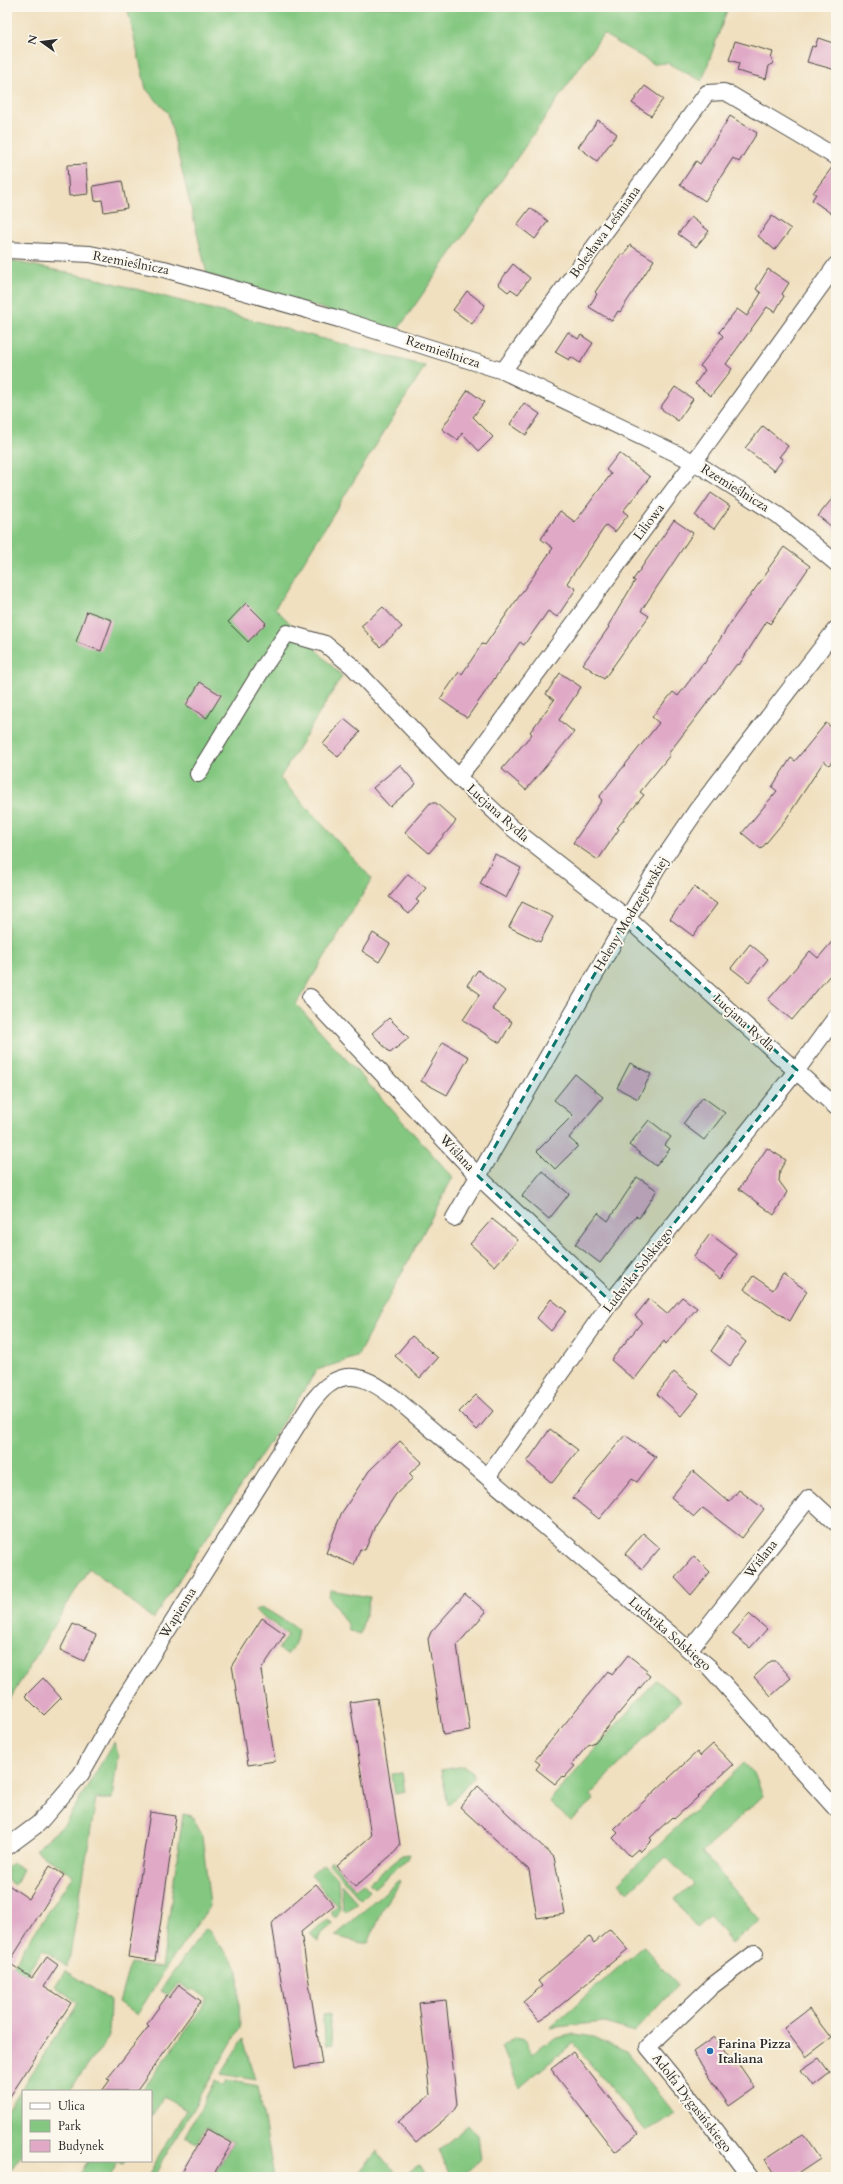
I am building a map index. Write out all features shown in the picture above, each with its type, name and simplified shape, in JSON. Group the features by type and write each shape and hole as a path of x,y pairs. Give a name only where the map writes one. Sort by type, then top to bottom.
{"street":[{"name":"Bolesława Leśmiana","path":"503,371 707,93 720,92 731,94 836,157"},
{"name":"Rzemieślnicza","path":"7,250 90,254 164,269 339,319 503,371 694,462 778,515 836,563"},
{"name":"Liliowa","path":"458,777 476,756 694,462 836,265"},
{"name":"Heleny Modrzejewskiej","path":"454,1218 657,868 696,811 836,629"},
{"name":"Lucjana Rydla","path":"198,774 265,665 288,633 325,644 346,662 458,777 511,827 627,918 797,1070 836,1107"},
{"name":"Wiślana","path":"310,997 478,1176 611,1302"},
{"name":"Ludwika Solskiego","path":"487,1477 611,1302 797,1070 836,1017"},
{"name":"Ludwika Solskiego","path":"345,1378 360,1377 375,1383 395,1398 709,1667 836,1809"},
{"name":"Wapienna","path":"7,1847 38,1824 81,1774 119,1707 312,1402 330,1384 345,1378"},
{"name":"Wiślana","path":"689,1650 809,1498 836,1523"},
{"name":"Adolfa Dygasińskiego","path":"750,2177 698,2108 648,2047 712,1986 755,1953"}],"highlighted area":[{"path":"627,918 797,1070 611,1302 478,1176"}],"green space":[{"path":"127,7 728,7 702,81 667,63 654,64 603,34 397,331 207,274 168,113 146,89"},
{"path":"7,260 102,280 425,366 275,608 342,676 280,778 372,879 296,1004 453,1177 357,1357 317,1370 153,1619 89,1568 7,1704"},
{"path":"331,1590 370,1597 360,1634 348,1630 349,1627 329,1597"},
{"path":"259,1608 267,1610 298,1629 296,1641 287,1655 278,1649 288,1634 255,1611"},
{"path":"656,1680 681,1700 590,1795 594,1800 570,1821 549,1801"},
{"path":"114,1742 118,1754 112,1799 96,1799 68,1967 43,1949 7,2004 7,1974 73,1875 35,1850 64,1825"},
{"path":"744,1763 754,1773 763,1796 702,1852 760,1920 732,1943 710,1916 696,1928 675,1899 693,1884 666,1857 628,1892 618,1883"},
{"path":"464,1766 473,1772 474,1777 448,1805 441,1770"},
{"path":"402,1773 405,1792 395,1794 392,1774"},
{"path":"183,1814 192,1816 202,1835 210,1906 166,1968 137,2015 119,2002 130,1964 162,1968"},
{"path":"409,1854 407,1859 374,1888 369,1882 402,1855"},
{"path":"331,1860 355,1889 363,1883 370,1891 362,1899 359,1898 329,1864"},
{"path":"13,1863 23,1869 15,1885 7,1880 7,1866"},
{"path":"322,1865 325,1865 338,1880 340,1910 336,1919 330,1912 337,1906 311,1875"},
{"path":"399,1880 401,1882 384,1907 368,1943 362,1943 335,1936"},
{"path":"341,1884 356,1901 356,1904 346,1912 343,1909"},
{"path":"328,1919 333,1924 320,1935 318,1941 310,1934"},
{"path":"205,1928 238,1968 240,2028 153,2177 147,2177 186,2110 163,2097 152,2115 152,2090 143,2090 208,1999 194,1989 191,1991 179,1983 168,1996 160,1991"},
{"path":"643,1946 678,1985 634,2032 602,2022 549,2028"},
{"path":"65,1971 110,1999 109,2037 70,2090 22,2090 22,2154 9,2172 13,2177 7,2177 7,2111 78,2003 55,1986"},
{"path":"329,2014 333,2044 327,2045 322,2015"},
{"path":"575,2034 594,2037 626,2052 675,2114 646,2131 573,2043 519,2088 502,2047 516,2037 525,2039 532,2054 553,2039"},
{"path":"243,2039 255,2080 221,2074"},
{"path":"227,2080 258,2086 274,2177 213,2177 233,2142 206,2127 197,2143 185,2137 215,2081 224,2086"},
{"path":"468,2125 478,2136 481,2159 461,2177 451,2177 439,2150"},
{"path":"377,2151 395,2173 389,2177 355,2177"},
{"path":"87,2162 124,2162 123,2165 117,2163 110,2177 78,2177"},
{"path":"419,2165 427,2177 401,2177"}],"building":[{"path":"818,38 836,44 836,70 807,62 812,46 815,47"},
{"path":"735,41 773,52 771,59 774,63 769,66 766,79 737,71 739,63 729,60"},
{"path":"645,86 663,99 651,116 632,103"},
{"path":"730,116 757,133 739,162 733,158 705,201 680,185 696,161 700,164"},
{"path":"598,120 617,134 597,161 578,147"},
{"path":"86,164 88,194 69,196 67,165"},
{"path":"833,166 836,166 836,217 812,200 816,194 813,193"},
{"path":"122,181 127,208 104,212 102,200 95,201 93,186"},
{"path":"530,208 548,221 535,239 517,225"},
{"path":"772,216 791,229 775,250 758,236"},
{"path":"691,217 709,231 696,247 678,234"},
{"path":"630,245 654,260 620,312 618,311 612,321 589,307 597,294 595,292 621,254 624,255"},
{"path":"513,264 530,278 518,294 511,289 508,292 498,284"},
{"path":"768,269 789,283 782,294 784,296 775,312 767,307 726,364 732,369 711,396 695,384 705,370 700,366 723,336 719,332 737,309 747,316 761,293 756,289"},
{"path":"467,291 485,305 472,324 453,310"},
{"path":"568,332 578,339 581,335 593,343 580,363 571,357 569,360 555,352"},
{"path":"675,387 693,399 678,421 660,408"},
{"path":"468,390 484,402 473,417 493,437 479,451 462,433 458,440 442,429"},
{"path":"524,403 540,414 526,435 510,424"},
{"path":"763,426 788,446 779,457 783,459 774,471 745,448"},
{"path":"619,453 650,477 623,511 628,515 615,532 606,525 567,583 576,589 557,617 548,611 524,645 520,642 467,718 440,699 459,672 462,674 482,644 485,645 553,548 541,539 560,511 575,522 611,474 606,470"},
{"path":"711,493 730,506 714,529 695,516"},
{"path":"836,494 836,530 818,516"},
{"path":"674,520 693,533 641,611 649,616 604,679 583,664 609,627 608,626 635,581 633,580"},
{"path":"784,547 810,566 770,624 767,621 739,665 737,664 668,754 670,755 640,792 644,795 617,828 619,829 598,860 573,843 602,800 599,797 659,723 652,717 673,692 678,696 703,663 704,664 735,616"},
{"path":"246,603 266,623 248,642 228,622"},
{"path":"383,607 402,627 380,647 361,626"},
{"path":"87,611 112,620 101,651 76,642"},
{"path":"560,673 581,687 559,720 574,732 526,790 502,769 532,734 530,732 554,700 546,694"},
{"path":"200,682 221,695 207,718 186,705"},
{"path":"344,719 360,732 338,757 323,744"},
{"path":"826,723 836,731 836,757 829,765 824,761 786,819 761,849 742,833 777,791 772,787 791,758 795,761"},
{"path":"400,765 416,784 390,807 373,788"},
{"path":"430,803 436,803 456,821 429,853 405,832"},
{"path":"495,854 521,868 506,898 480,884"},
{"path":"408,874 426,888 416,900 419,902 409,914 389,897"},
{"path":"694,887 717,904 693,936 670,919"},
{"path":"522,902 553,917 540,942 509,927"},
{"path":"373,933 390,944 379,962 362,951"},
{"path":"836,937 836,968 792,1020 768,1000 810,951 818,958"},
{"path":"750,944 768,959 749,982 731,968"},
{"path":"478,970 505,991 492,1009 512,1022 500,1043 463,1020 480,994 467,985"},
{"path":"389,1018 409,1038 390,1053 372,1033"},
{"path":"443,1042 469,1057 447,1095 421,1081"},
{"path":"630,1063 651,1074 638,1099 617,1088"},
{"path":"575,1074 603,1097 569,1138 578,1146 555,1169 537,1151 573,1115 554,1100"},
{"path":"703,1097 725,1113 704,1140 683,1124"},
{"path":"649,1120 671,1137 665,1145 670,1149 656,1166 629,1145"},
{"path":"767,1148 786,1160 780,1170 779,1181 787,1192 774,1215 739,1189"},
{"path":"542,1171 569,1194 549,1219 522,1196"},
{"path":"637,1177 657,1190 639,1218 636,1216 600,1263 575,1244 598,1213 608,1221"},
{"path":"492,1219 518,1240 495,1266 470,1244"},
{"path":"710,1234 737,1254 720,1279 693,1257"},
{"path":"783,1274 807,1291 790,1321 744,1289 753,1276 773,1290"},
{"path":"682,1297 697,1308 666,1344 664,1341 634,1380 611,1360 642,1322 635,1316 649,1299 667,1314"},
{"path":"551,1299 566,1311 551,1331 537,1318"},
{"path":"727,1327 746,1342 730,1366 711,1351"},
{"path":"412,1336 438,1358 420,1378 395,1356"},
{"path":"674,1372 699,1394 681,1416 657,1394"},
{"path":"476,1395 493,1411 477,1430 459,1412"},
{"path":"550,1429 578,1450 552,1483 527,1462"},
{"path":"625,1435 656,1457 637,1482 632,1479 599,1519 573,1498"},
{"path":"400,1441 422,1462 409,1474 413,1478 396,1494 375,1526 365,1550 360,1549 354,1565 326,1553 341,1514 369,1471"},
{"path":"693,1471 729,1502 739,1490 764,1509 742,1538 703,1508 694,1517 671,1497"},
{"path":"643,1533 660,1548 642,1569 625,1554"},
{"path":"694,1556 710,1572 691,1595 675,1578"},
{"path":"465,1594 486,1612 457,1645 470,1731 443,1735 428,1639 431,1632"},
{"path":"749,1614 767,1629 750,1648 732,1634"},
{"path":"262,1618 285,1634 261,1670 275,1761 248,1765 232,1665"},
{"path":"73,1624 96,1635 84,1661 60,1650"},
{"path":"628,1655 647,1670 645,1672 650,1676 595,1742 588,1745 572,1764 575,1766 564,1778 562,1776 555,1784 536,1769 540,1764 535,1760 608,1671 612,1675"},
{"path":"771,1661 776,1661 791,1678 771,1696 754,1677"},
{"path":"43,1678 61,1698 44,1715 25,1696"},
{"path":"377,1698 400,1845 396,1851 355,1887 337,1866 371,1836 350,1702"},
{"path":"713,1744 733,1765 674,1819 672,1817 650,1838 652,1840 640,1852 638,1849 630,1856 613,1838 618,1833 614,1829 697,1752 700,1756"},
{"path":"478,1786 554,1857 565,1914 537,1918 529,1870 460,1807"},
{"path":"150,1812 176,1816 155,1961 128,1957"},
{"path":"50,1866 64,1875 9,1963 32,1978 47,1957 58,1965 44,1986 71,2003 7,2101 7,1884 29,1899"},
{"path":"316,1884 334,1905 301,1932 322,2064 295,2068 272,1924 276,1918"},
{"path":"610,1929 628,1949 550,2014 539,2021 523,2002 542,1986 538,1981 590,1937 594,1943"},
{"path":"179,1985 201,2001 137,2090 103,2090 110,2080 107,2079 149,2026 147,2024 153,2015 167,1996 169,1998"},
{"path":"446,2000 457,2105 453,2112 416,2143 398,2122 430,2095 419,2003"},
{"path":"809,2009 831,2038 806,2057 784,2028"},
{"path":"714,2037 735,2066 738,2063 755,2088 729,2106 693,2052"},
{"path":"573,2052 638,2134 615,2152 551,2069"},
{"path":"819,2058 830,2073 813,2086 801,2070"},
{"path":"207,2129 232,2143 212,2177 179,2177"},
{"path":"803,2134 820,2159 793,2177 776,2177 765,2159"}],"place":[{"name":"Farina Pizza Italiana","path":"710,2051"}]}
